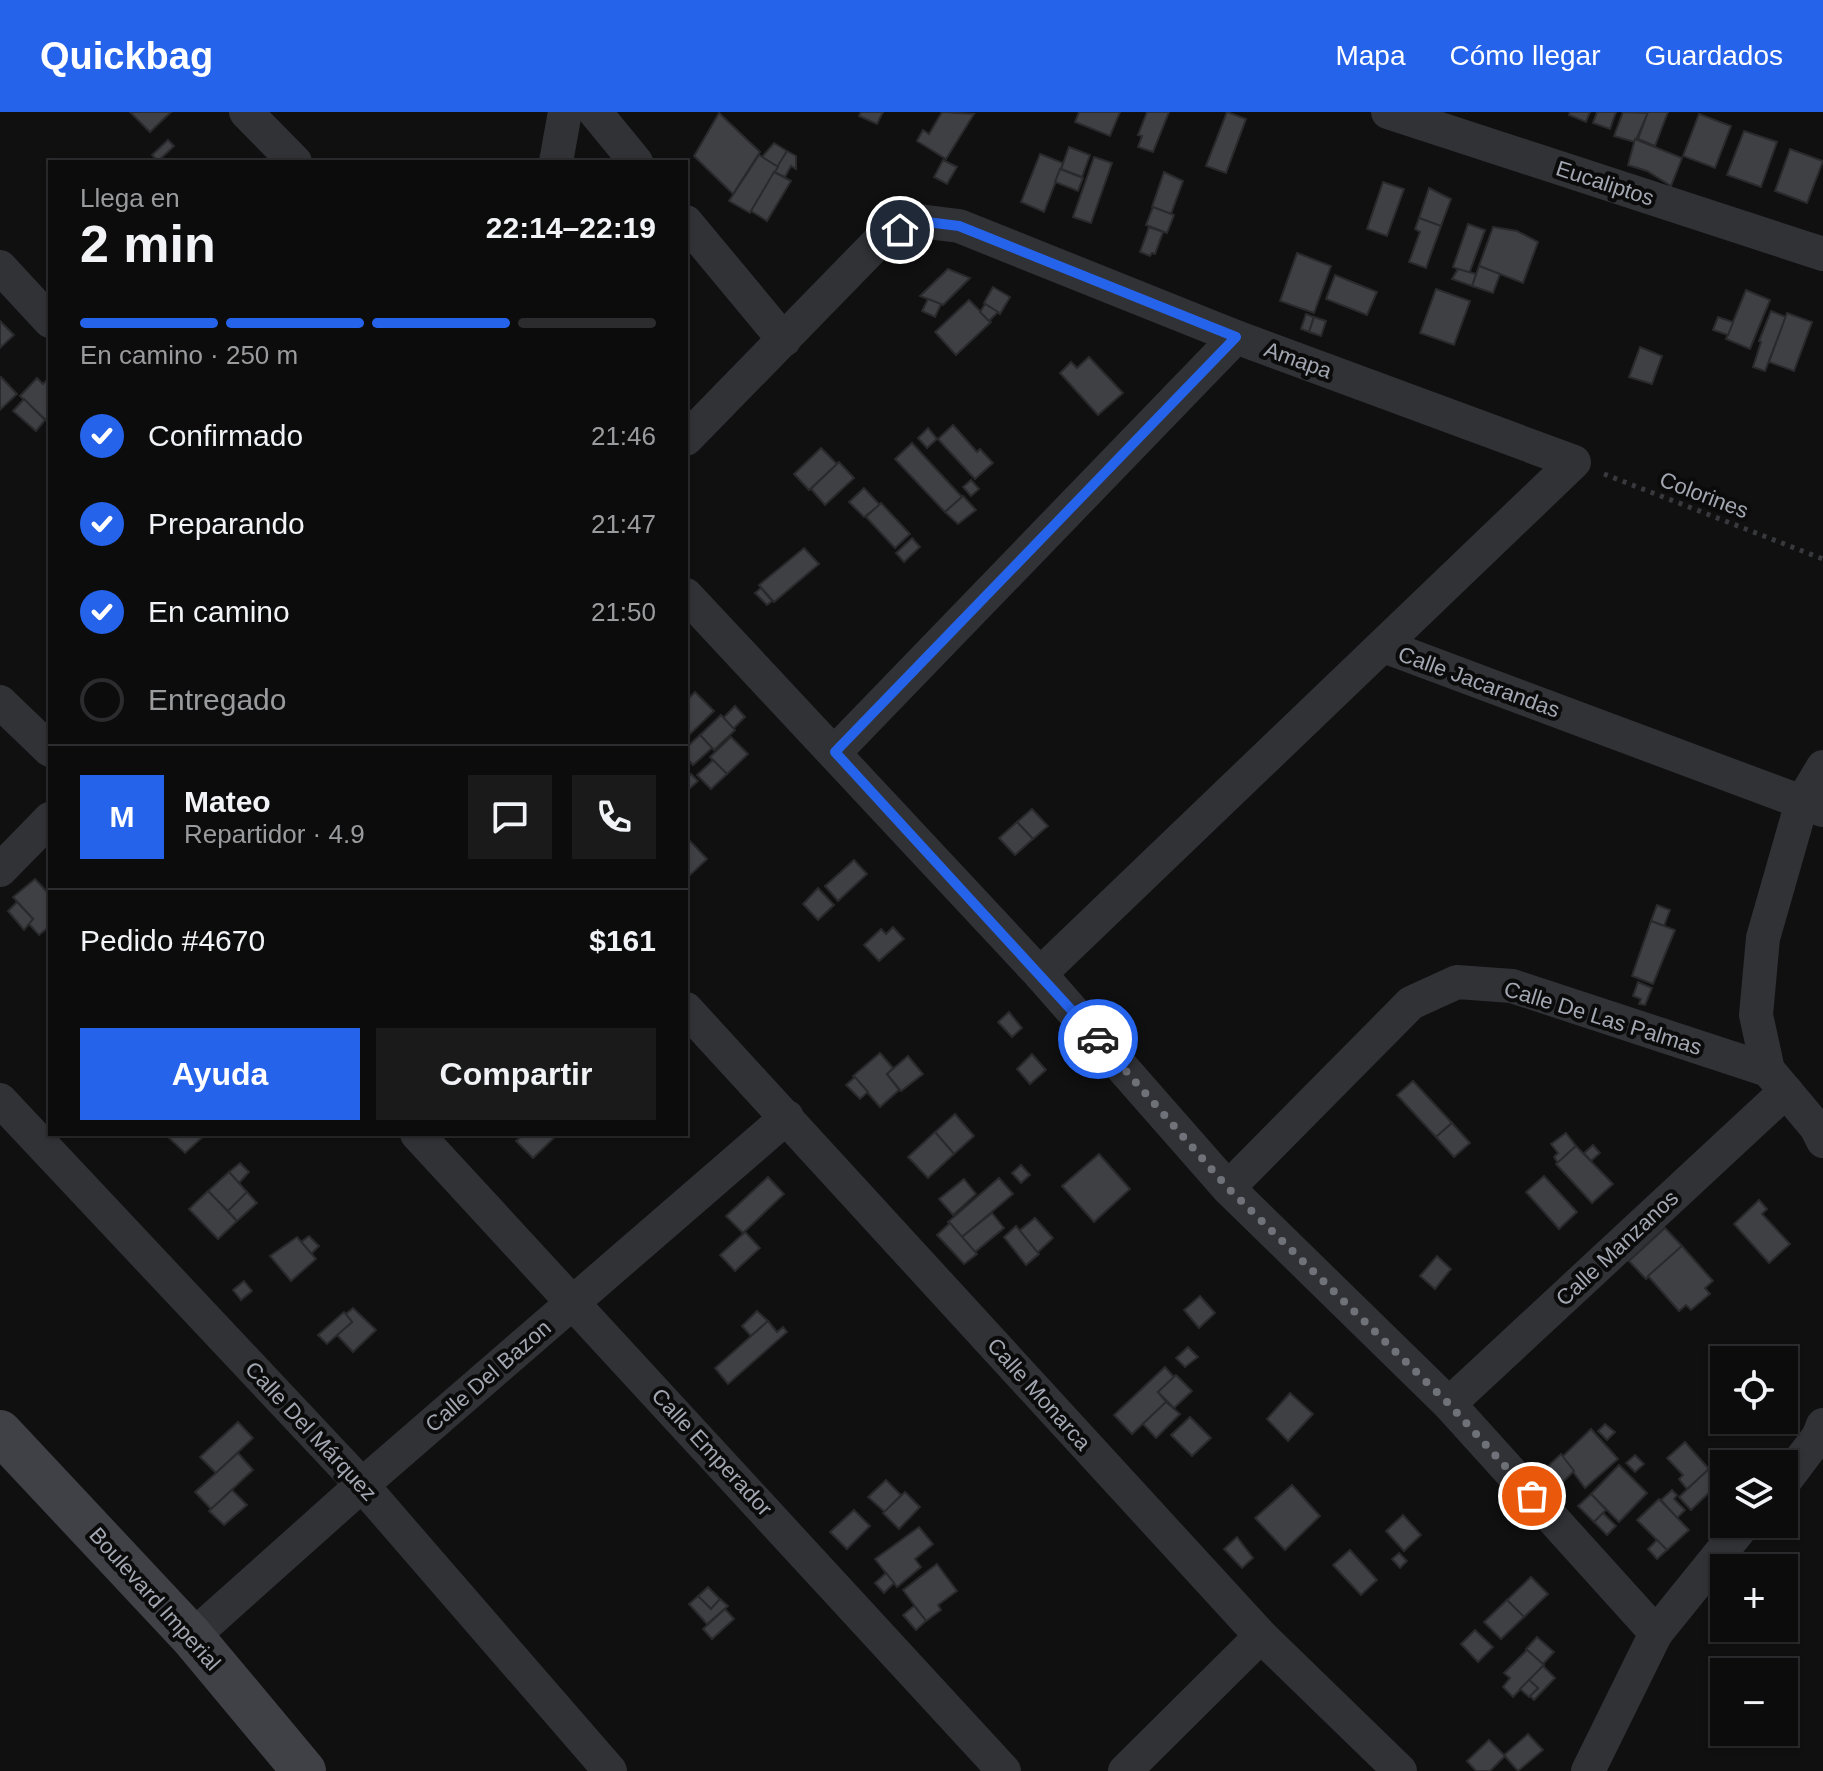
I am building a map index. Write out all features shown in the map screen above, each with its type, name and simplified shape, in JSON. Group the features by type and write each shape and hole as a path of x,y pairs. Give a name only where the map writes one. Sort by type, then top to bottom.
{"street":[{"path":"556,160 565,112"},
{"path":"595,112 634,160"},
{"name":"Eucaliptos","path":"1388,112 1823,254"},
{"path":"261,119 293,160"},
{"name":"Amapa","path":"688,437 882,238 919,221 959,226 1236,337 1574,462"},
{"path":"688,224 784,340"},
{"path":"0,267 48,319"},
{"path":"835,752 1236,337"},
{"name":"Calle Jacarandas","path":"1574,462 1384,646 1812,806"},
{"path":"688,597 1040,974 1228,1188 1449,1404 1656,1633"},
{"path":"1040,974 1384,646"},
{"path":"0,702 48,748"},
{"path":"1823,767 1812,806 1763,938 1756,1015 1777,1080 1816,1127 1823,1141"},
{"path":"0,870 48,821"},
{"name":"Calle De Las Palmas","path":"1228,1188 1411,1003 1457,982 1512,986 1777,1080"},
{"name":"Calle Monarca","path":"688,1011 1261,1636 1400,1771"},
{"name":"Calle Manzanos","path":"1449,1404 1777,1080"},
{"name":"Calle Del Márquez","path":"0,1100 362,1485 610,1771"},
{"name":"Calle Del Bazon","path":"192,1637 362,1485 787,1117"},
{"name":"Calle Emperador","path":"419,1136 1004,1771"},
{"path":"1798,1463 1823,1425"},
{"name":"Boulevard Imperial","path":"0,1432 192,1637 304,1771"},
{"path":"1588,1771 1656,1633 1733,1538"},
{"path":"1125,1771 1261,1636"}],"path":[{"name":"Colorines","path":"1574,462 1823,559"}],"building":[{"path":"130,112 171,112 150,132"},
{"path":"861,112 883,112 877,124 859,116"},
{"path":"942,112 974,114 946,159 917,141 923,130 929,134"},
{"path":"1079,112 1120,112 1110,136 1075,122"},
{"path":"1147,112 1169,112 1153,152 1138,147 1142,136 1138,135"},
{"path":"1227,112 1246,119 1226,173 1206,166"},
{"path":"1570,112 1590,112 1586,122 1569,115"},
{"path":"1597,112 1616,112 1610,129 1593,123"},
{"path":"1623,112 1648,113 1635,142 1614,136"},
{"path":"1648,112 1668,112 1655,146 1638,139"},
{"path":"719,113 760,152 733,194 694,156"},
{"path":"1699,114 1731,126 1715,168 1683,156"},
{"path":"1744,131 1777,142 1761,187 1727,175"},
{"path":"1635,139 1682,158 1671,186 1647,171 1628,165"},
{"path":"168,140 174,146 159,160 152,155"},
{"path":"774,143 787,151 778,167 762,157"},
{"path":"1069,147 1090,155 1082,177 1061,169"},
{"path":"1790,149 1823,161 1807,203 1775,191"},
{"path":"787,151 796,156 796,169 791,166 785,177 774,172"},
{"path":"1040,154 1063,163 1044,212 1021,202"},
{"path":"759,155 778,167 750,213 729,201"},
{"path":"1094,157 1112,163 1091,223 1073,217"},
{"path":"943,160 957,167 947,184 934,177"},
{"path":"1060,169 1083,178 1078,191 1055,182"},
{"path":"774,172 791,181 767,221 751,211"},
{"path":"1164,172 1183,181 1171,214 1152,207"},
{"path":"1383,182 1404,189 1387,236 1367,229"},
{"path":"1429,188 1451,199 1441,226 1419,218"},
{"path":"1153,207 1174,215 1167,233 1146,225"},
{"path":"1419,218 1441,226 1426,268 1409,262 1420,232 1415,229"},
{"path":"1468,224 1485,230 1469,274 1453,267"},
{"path":"1149,227 1163,232 1155,254 1150,256 1140,252"},
{"path":"1493,227 1517,231 1538,242 1523,283 1479,266"},
{"path":"1297,253 1331,266 1314,313 1280,301"},
{"path":"1479,266 1500,274 1493,293 1472,286"},
{"path":"948,269 970,278 943,305 920,296"},
{"path":"1458,269 1476,274 1472,286 1452,279"},
{"path":"1335,275 1377,292 1367,315 1326,299"},
{"path":"993,287 1010,297 1000,314 984,303"},
{"path":"1436,289 1470,301 1454,345 1420,333"},
{"path":"1746,290 1770,300 1750,349 1726,339"},
{"path":"928,299 941,304 935,317 922,311"},
{"path":"969,300 991,322 956,355 935,332"},
{"path":"985,304 998,312 989,321 980,312"},
{"path":"1771,311 1786,317 1765,371 1753,367"},
{"path":"1787,313 1812,322 1794,371 1769,362"},
{"path":"1306,314 1314,317 1309,332 1301,329"},
{"path":"1314,317 1326,321 1321,336 1309,332"},
{"path":"1718,317 1733,322 1728,335 1713,330"},
{"path":"0,321 14,335 0,348"},
{"path":"1640,347 1662,356 1652,384 1629,377"},
{"path":"1089,357 1123,393 1098,415 1060,373 1071,362 1077,368"},
{"path":"0,378 17,394 0,410"},
{"path":"37,378 43,384 47,380 48,418 46,420 20,396"},
{"path":"24,399 45,420 36,431 13,411"},
{"path":"953,425 977,452 980,449 993,463 975,479 938,439"},
{"path":"928,428 937,439 927,448 918,438"},
{"path":"912,443 962,497 945,512 895,459"},
{"path":"821,448 837,464 809,490 794,474"},
{"path":"839,462 854,478 825,505 811,489"},
{"path":"971,480 979,489 971,496 963,487"},
{"path":"864,488 880,505 864,517 849,502"},
{"path":"963,496 976,510 958,524 945,512"},
{"path":"881,503 910,534 895,548 866,517"},
{"path":"912,538 920,547 904,562 896,553"},
{"path":"804,548 819,564 774,602 759,585"},
{"path":"761,588 772,601 767,605 755,593"},
{"path":"695,692 714,711 688,736 688,699"},
{"path":"735,706 745,717 733,729 723,718"},
{"path":"721,715 735,730 714,750 700,735"},
{"path":"700,735 712,748 693,765 688,759 688,746"},
{"path":"731,737 748,754 727,774 710,757"},
{"path":"713,760 727,774 711,789 697,775"},
{"path":"691,774 698,781 688,790 688,777"},
{"path":"1032,809 1048,826 1033,839 1017,822"},
{"path":"1017,822 1033,839 1015,855 999,838"},
{"path":"688,841 707,859 688,877"},
{"path":"854,860 867,874 838,901 825,886"},
{"path":"35,879 48,893 48,928 39,935 28,923 33,919 13,897"},
{"path":"818,888 834,905 818,920 803,904"},
{"path":"17,902 33,919 24,930 8,911"},
{"path":"1657,905 1670,910 1664,926 1651,921"},
{"path":"1651,921 1675,930 1653,984 1632,976"},
{"path":"893,927 904,939 879,961 864,945 881,929 886,934"},
{"path":"1638,982 1652,988 1645,1005 1639,1004 1641,999 1633,996"},
{"path":"1009,1012 1022,1028 1012,1037 998,1022"},
{"path":"880,1053 893,1068 887,1074 899,1090 880,1107 853,1076"},
{"path":"1032,1054 1046,1070 1030,1084 1017,1069"},
{"path":"908,1056 923,1074 901,1091 887,1074"},
{"path":"855,1077 868,1092 860,1099 846,1085"},
{"path":"1413,1081 1452,1123 1436,1137 1397,1095"},
{"path":"955,1114 974,1136 954,1154 935,1132"},
{"path":"1452,1123 1470,1143 1454,1157 1436,1137"},
{"path":"935,1132 954,1154 928,1178 908,1157"},
{"path":"1566,1133 1576,1146 1558,1163 1554,1157 1558,1153 1551,1144"},
{"path":"167,1136 204,1136 185,1153"},
{"path":"522,1136 556,1136 533,1158 516,1141"},
{"path":"1593,1145 1600,1153 1591,1161 1584,1153"},
{"path":"1576,1146 1613,1184 1592,1203 1556,1164"},
{"path":"1099,1154 1130,1189 1094,1222 1062,1186"},
{"path":"240,1163 249,1172 239,1183 229,1172"},
{"path":"1021,1165 1030,1175 1021,1183 1012,1173"},
{"path":"229,1172 247,1192 228,1211 208,1191"},
{"path":"1544,1176 1577,1212 1559,1229 1526,1192"},
{"path":"768,1177 784,1194 743,1233 726,1216"},
{"path":"999,1178 1013,1194 962,1237 948,1222"},
{"path":"964,1179 976,1194 953,1215 939,1199"},
{"path":"208,1191 237,1221 218,1239 189,1209"},
{"path":"247,1192 257,1203 237,1221 228,1211"},
{"path":"1759,1200 1767,1209 1762,1214 1790,1244 1769,1263 1734,1224"},
{"path":"992,1213 1004,1228 975,1252 962,1237"},
{"path":"1035,1218 1053,1238 1037,1253 1019,1231"},
{"path":"950,1223 977,1254 964,1264 937,1235"},
{"path":"1016,1226 1039,1254 1026,1265 1004,1237"},
{"path":"1665,1228 1682,1246 1646,1279 1629,1261"},
{"path":"745,1232 760,1248 735,1271 720,1255"},
{"path":"309,1236 319,1246 311,1254 301,1242"},
{"path":"297,1237 316,1259 291,1281 270,1256"},
{"path":"1682,1246 1713,1281 1705,1288 1710,1294 1691,1310 1686,1305 1679,1311 1648,1276"},
{"path":"1437,1256 1451,1269 1435,1289 1420,1276"},
{"path":"244,1281 252,1291 241,1300 233,1290"},
{"path":"1200,1296 1215,1313 1199,1328 1184,1310"},
{"path":"353,1308 376,1330 353,1352 337,1335 352,1322 346,1314"},
{"path":"757,1311 768,1321 751,1336 742,1326"},
{"path":"344,1312 352,1322 327,1344 318,1335"},
{"path":"768,1321 777,1332 783,1327 787,1332 728,1384 715,1368"},
{"path":"1188,1347 1198,1357 1185,1367 1176,1358"},
{"path":"1165,1367 1174,1377 1158,1392 1166,1402 1132,1434 1114,1415"},
{"path":"1176,1375 1192,1391 1174,1408 1158,1392"},
{"path":"1290,1393 1313,1414 1288,1441 1267,1419"},
{"path":"1166,1402 1180,1414 1156,1438 1143,1424"},
{"path":"1190,1417 1211,1438 1192,1456 1171,1435"},
{"path":"238,1422 253,1438 216,1473 200,1457"},
{"path":"1605,1424 1615,1432 1607,1440 1598,1431"},
{"path":"1591,1429 1618,1459 1585,1488 1562,1457"},
{"path":"1685,1442 1709,1469 1687,1489 1679,1479 1683,1475 1667,1458"},
{"path":"238,1453 253,1470 211,1509 195,1492"},
{"path":"1561,1454 1574,1471 1561,1484 1546,1468"},
{"path":"1635,1455 1644,1464 1635,1472 1626,1463"},
{"path":"1619,1465 1647,1493 1619,1522 1591,1494"},
{"path":"1710,1470 1710,1492 1691,1510 1679,1497"},
{"path":"886,1480 901,1495 885,1512 868,1497"},
{"path":"1292,1485 1320,1516 1285,1550 1255,1518"},
{"path":"232,1490 247,1505 224,1525 209,1511"},
{"path":"1672,1490 1677,1495 1674,1499 1685,1510 1677,1518 1661,1500"},
{"path":"905,1492 920,1507 899,1529 883,1513"},
{"path":"1591,1494 1606,1510 1594,1522 1578,1506"},
{"path":"1659,1499 1689,1530 1667,1550 1637,1520"},
{"path":"854,1510 870,1526 847,1549 830,1532"},
{"path":"1603,1513 1616,1526 1607,1535 1594,1522"},
{"path":"1403,1515 1421,1535 1404,1551 1386,1531"},
{"path":"919,1527 933,1544 915,1559 921,1567 897,1587 875,1559"},
{"path":"1237,1537 1253,1558 1242,1568 1224,1549"},
{"path":"1657,1540 1667,1550 1657,1559 1648,1549"},
{"path":"1350,1550 1377,1580 1361,1595 1333,1565"},
{"path":"1399,1553 1407,1561 1400,1568 1392,1559"},
{"path":"937,1564 957,1591 938,1605 941,1610 926,1621 903,1590"},
{"path":"886,1573 894,1583 884,1593 875,1583"},
{"path":"1531,1577 1548,1594 1524,1617 1507,1600"},
{"path":"708,1587 720,1599 711,1609 698,1596"},
{"path":"698,1596 711,1609 720,1599 728,1606 707,1624 689,1604"},
{"path":"1507,1600 1524,1617 1501,1639 1484,1622"},
{"path":"914,1606 926,1621 916,1630 903,1615"},
{"path":"725,1609 734,1619 712,1639 703,1629"},
{"path":"1475,1630 1493,1647 1478,1662 1461,1644"},
{"path":"1537,1637 1554,1652 1543,1664 1526,1649"},
{"path":"1527,1650 1544,1665 1513,1697 1503,1687 1510,1678 1504,1673"},
{"path":"1543,1666 1555,1678 1534,1700 1530,1696 1538,1688 1529,1680"},
{"path":"1529,1680 1538,1688 1529,1697 1520,1689"},
{"path":"1528,1734 1543,1750 1518,1771 1504,1755"},
{"path":"1489,1740 1505,1756 1490,1771 1476,1771 1467,1761"}],"way so far":[{"path":"1098,1039 1228,1188 1449,1404 1532,1496"}],"route":[{"path":"900,230 919,221 959,226 1236,337 835,752 1098,1039"}]}
